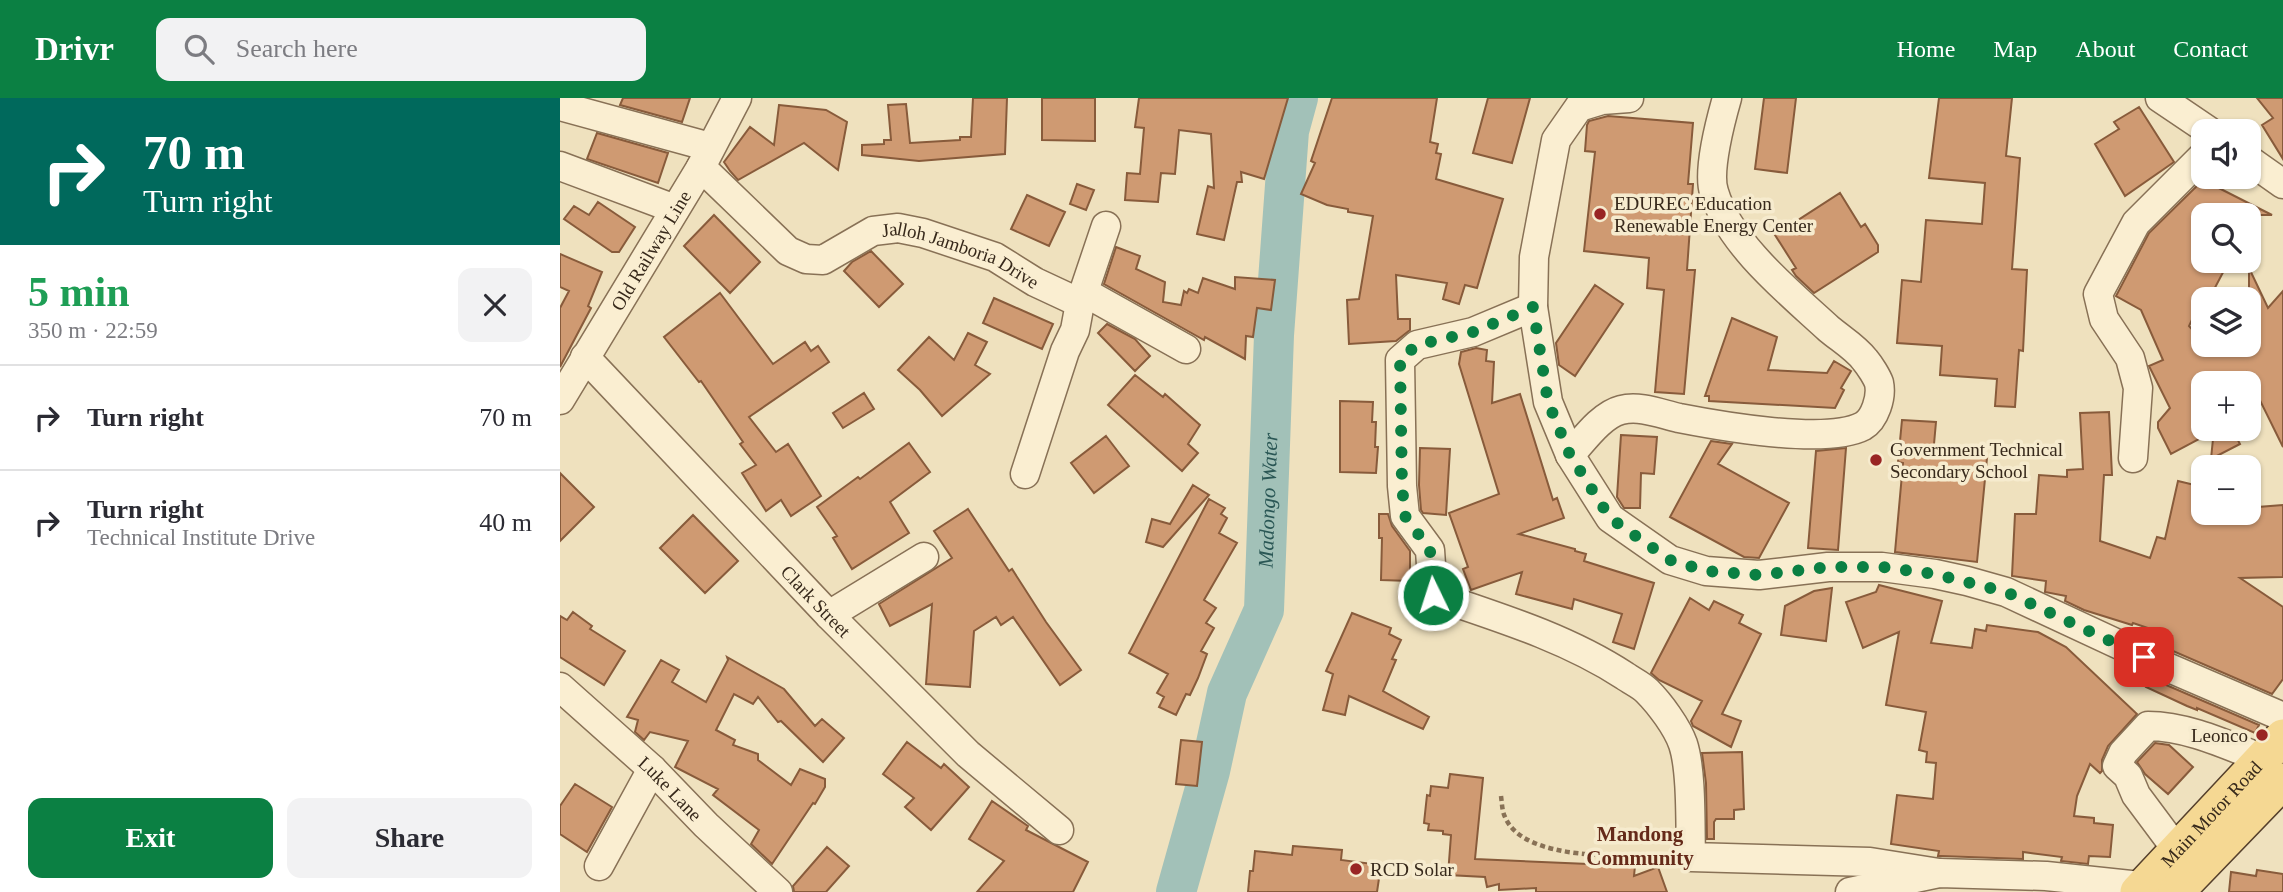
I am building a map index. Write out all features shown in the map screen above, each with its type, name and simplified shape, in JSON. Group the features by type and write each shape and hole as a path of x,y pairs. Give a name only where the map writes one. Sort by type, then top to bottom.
{"main road":[{"name":"Main Motor Road","path":"2158,890 2177,850 2276,759"},
{"name":"Main Motor Road","path":"2158,890 2276,759"}],"street":[{"name":"Old Railway Line","path":"570,376 637,276 737,98"},
{"path":"1629,98 1602,100 1579,107 1556,140 1534,257 1533,307 1548,402 1570,455 1610,518 1670,560 1706,571 1759,575 1828,567 1882,567 1935,574 2006,592 2167,667 2283,717"},
{"path":"1570,455 1605,419 1620,410 1641,409 1691,420 1782,432 1822,433 1857,429 1867,424 1877,407 1879,383 1865,359 1776,281 1728,224 1713,190 1716,138 1727,98"},
{"path":"2160,98 2191,119"},
{"path":"560,106 706,157"},
{"name":"Jalloh Jamboria Drive","path":"706,157 788,251 806,260 823,260 873,230 898,228 923,233 995,257 1035,282 1082,298 1186,349"},
{"path":"560,166 675,209"},
{"path":"2133,458 2138,388 2130,358 2104,318 2098,293 2136,223 2191,168"},
{"path":"2261,168 2283,184"},
{"path":"1025,474 1065,351 1075,330 1082,298 1106,226"},
{"path":"1533,307 1473,332 1417,345 1400,359 1405,516 1430,550 1433,595 1485,612 1572,647 1604,663 1647,691 1672,724 1683,744 1691,857 1870,862 1938,873 2046,876 2158,890"},
{"name":"Clark Street","path":"570,376 829,615 968,754 1059,830"},
{"path":"829,615 924,557"},
{"name":"Luke Lane","path":"560,687 652,769 706,825 778,892"},
{"path":"2177,850 2136,795 2128,776 2118,766 2123,753 2148,726 2160,726 2212,739 2276,759"},
{"path":"599,866 652,769"},
{"path":"1850,892 1938,873"}],"path":[{"path":"1501,796 1503,815 1508,824 1522,837 1546,846 1572,854 1691,857"}],"building":[{"path":"623,98 690,98 682,122 620,105"},
{"path":"973,98 1007,98 1005,154 919,161 862,155 862,145 884,144 884,140 891,140 888,105 906,104 910,143 971,137"},
{"path":"1042,98 1095,98 1095,141 1042,140"},
{"path":"1139,98 1288,98 1264,179 1241,172 1242,182 1237,182 1224,240 1197,234 1208,186 1214,188 1211,134 1179,130 1175,174 1161,173 1158,202 1125,200 1127,173 1140,174 1144,128 1135,127"},
{"path":"1332,98 1437,98 1430,142 1438,144 1436,153 1441,154 1436,179 1503,199 1477,288 1465,285 1459,304 1443,299 1447,283 1396,275 1398,319 1410,319 1410,330 1396,341 1349,344 1347,300 1359,299 1373,216 1348,212 1348,209 1327,205 1301,194 1315,163 1311,161"},
{"path":"1488,98 1530,98 1512,163 1473,153"},
{"path":"1764,98 1796,98 1787,173 1755,169"},
{"path":"1939,98 2012,98 2006,156 2020,158 2012,269 2027,270 2023,351 2019,350 2015,407 1995,406 1997,379 1940,375 1942,346 1897,343 1902,280 1921,282 1926,220 1982,224 1985,183 1929,178"},
{"path":"2257,98 2283,98 2283,159 2262,125 2273,118"},
{"path":"779,105 826,110 847,122 838,170 804,143 738,180 724,162 750,127 774,145"},
{"path":"2139,107 2174,162 2125,196 2095,144 2119,129 2114,122"},
{"path":"1608,116 1693,123 1688,184 1693,184 1687,270 1695,270 1684,394 1655,392 1664,290 1647,288 1649,258 1584,251 1595,152 1585,151 1587,125 1589,121"},
{"path":"597,133 668,153 658,183 587,159"},
{"path":"1077,184 1094,190 1086,210 1070,204"},
{"path":"2194,189 2221,189 2248,203 2191,203 2191,273 2223,273 2215,287 2191,287 2191,357 2261,357 2261,293 2268,308 2283,291 2283,447 2261,402 2261,371 2191,371 2191,441 2195,441 2171,454 2158,428 2158,422 2170,408 2149,366 2163,360 2141,310 2116,296 2149,233"},
{"path":"1840,193 1861,227 1865,224 1878,245 1878,252 1814,293 1796,276 1792,270 1796,268 1775,235"},
{"path":"1027,195 1065,212 1049,246 1011,229"},
{"path":"598,202 635,227 619,252 612,252 564,219 574,206 589,215"},
{"path":"2261,209 2272,215 2261,215"},
{"path":"714,215 760,262 730,293 684,246"},
{"path":"1116,247 1140,256 1136,269 1165,282 1163,302 1181,305 1184,291 1187,293 1189,289 1198,293 1203,278 1235,289 1235,277 1275,280 1271,310 1257,308 1253,337 1246,336 1245,359 1205,337 1204,340 1104,284"},
{"path":"871,251 903,284 879,307 844,271 852,262"},
{"path":"560,254 602,272 588,306 591,308 560,367 560,308 569,291 560,287"},
{"path":"2249,273 2258,287 2249,287"},
{"path":"1595,285 1623,304 1575,376 1559,365 1556,343"},
{"path":"720,293 773,364 805,342 811,351 818,346 829,362 749,417 776,452 788,444 821,496 791,516 781,500 766,511 742,473 756,465 740,444 743,442 701,381 699,382 664,337"},
{"path":"994,298 1053,324 1042,349 983,323"},
{"path":"1732,318 1777,337 1768,370 1827,373 1834,361 1851,371 1841,388 1844,390 1835,408 1709,401 1709,396 1705,396"},
{"path":"1107,324 1135,339 1150,356 1135,371 1098,333"},
{"path":"968,333 987,342 975,365 990,374 942,416 898,370 929,337 954,360"},
{"path":"1476,348 1487,350 1486,361 1494,362 1492,403 1520,394 1553,500 1557,498 1564,518 1519,534 1575,549 1586,554 1584,561 1654,583 1634,649 1613,642 1622,614 1574,599 1572,609 1516,594 1522,572 1471,590 1463,569 1468,567 1449,513 1499,494 1459,364 1461,352"},
{"path":"1135,375 1163,397 1165,394 1200,425 1188,444 1198,453 1182,471 1108,405"},
{"path":"864,393 874,409 843,428 833,413"},
{"path":"1340,401 1373,402 1372,422 1376,422 1375,447 1378,447 1376,473 1340,472"},
{"path":"2109,412 2112,475 2104,475 2100,541 2150,558 2157,537 2165,539 2178,481 2191,484 2191,525 2261,525 2261,507 2283,505 2283,577 2240,578 2283,607 2283,679 2272,694 2166,648 2172,636 2084,610 2065,601 2066,596 2045,592 2046,581 2012,576 2015,514 2036,514 2039,475 2067,477 2067,470 2083,469 2080,413"},
{"path":"1902,420 1936,422 1933,455 1987,458 1977,562 1895,552 1903,463 1898,462"},
{"path":"1621,435 1657,437 1654,474 1641,473 1640,508 1624,508 1617,497"},
{"path":"1106,436 1129,466 1094,493 1071,463"},
{"path":"1711,441 1732,444 1718,464 1789,503 1759,558 1744,557 1670,517"},
{"path":"2213,441 2238,441 2240,444 2219,455 2211,455"},
{"path":"909,443 930,472 890,502 909,533 852,569 833,538 837,536 817,507"},
{"path":"1420,448 1450,449 1446,515 1423,513 1421,510"},
{"path":"1846,448 1838,550 1808,548 1816,451"},
{"path":"560,473 594,507 560,541"},
{"path":"1193,485 1209,495 1163,547 1146,542 1152,519 1170,524"},
{"path":"1209,499 1225,508 1221,514 1227,518 1219,533 1237,543 1204,600 1216,608 1206,623 1214,628 1201,651 1207,654 1198,678 1190,695 1186,694 1176,715 1159,707 1164,697 1157,693 1168,674 1129,653"},
{"path":"968,509 1081,670 1060,685 1013,617 1001,625 996,617 974,631 970,687 926,684 932,604 890,626 879,604 952,558 934,531"},
{"path":"1379,514 1388,514 1392,526 1410,551 1410,581 1381,580 1382,538 1379,538"},
{"path":"693,515 738,561 705,593 660,548"},
{"path":"1879,585 1942,601 1931,643 1972,648 1975,629 1986,631 1987,625 2038,632 2066,647 2137,714 2108,746 2102,760 2102,771 2100,773 2090,764 2077,796 2074,816 2094,818 2094,823 2113,825 2110,857 2089,856 2088,864 2061,861 2062,857 2023,852 2023,859 1938,856 1939,851 1891,844 1897,795 1933,799 1936,763 1926,762 1927,752 1919,750 1926,712 1886,705 1899,632 1863,648 1846,602 1876,592"},
{"path":"1832,588 1826,641 1781,635 1785,606 1814,591"},
{"path":"1690,598 1709,610 1714,601 1743,615 1739,623 1761,634 1722,714 1741,721 1731,747 1693,726 1691,721 1702,701 1659,680 1651,673"},
{"path":"573,612 592,626 590,629 625,651 604,685 560,657 560,616 567,620"},
{"path":"1352,613 1391,628 1389,634 1401,640 1392,659 1396,660 1383,691 1429,717 1423,729 1349,696 1345,715 1323,710 1333,674 1326,671"},
{"path":"727,657 784,689 815,726 822,719 844,738 823,762 781,721 778,722 758,697 753,704 734,694 716,730 735,740 733,745 758,754 758,760 791,785 800,769 825,779 825,787 815,804 813,803 772,864 751,844 759,830 713,795 718,789 675,767 688,741 650,732 644,740 635,732 638,720 627,717 661,660 679,670 672,682 706,702 728,660"},
{"path":"2150,678 2259,725 2255,733 2187,706 2146,687"},
{"path":"1181,740 1202,742 1197,786 1176,784"},
{"path":"907,742 941,768 944,764 969,787 931,830 905,807 914,798 883,774"},
{"path":"2155,743 2169,745 2193,767 2168,794 2145,774 2137,762"},
{"path":"1742,752 1744,809 1734,810 1734,819 1716,819 1714,839 1707,839 1706,783 1702,753"},
{"path":"1450,774 1483,778 1475,859 1635,866 1634,876 1658,867 1667,892 1536,892 1536,888 1499,890 1499,884 1487,887 1485,877 1448,875 1451,835 1443,834 1443,831 1428,830 1429,824 1424,823 1427,795 1430,796 1431,786 1448,788"},
{"path":"575,784 612,807 587,852 560,834 560,806"},
{"path":"992,801 1028,826 1026,830 1088,862 1073,892 977,892 1004,861 969,839"},
{"path":"1293,846 1342,850 1341,860 1381,865 1377,892 1248,892 1255,851 1292,855"},
{"path":"827,847 849,866 826,892 794,892 793,886"},
{"path":"2257,870 2283,874 2283,892 2229,892 2231,872 2256,876"}],"waterway":[{"name":"Madongo Water","path":"1176,892 1210,771 1227,693 1264,610 1274,335 1289,131 1298,98"}],"place":[{"name":"EDUREC Education Renewable Energy Center","path":"1600,214"},
{"name":"Government Technical Secondary School","path":"1876,460"},
{"name":"Leonco","path":"2262,735"},
{"name":"RCD Solar","path":"1356,869"}],"district":[{"name":"Mandong Community","path":"1640,846"}],"route":[{"path":"1433,595 1430,550 1405,516 1400,359 1417,345 1473,332 1533,307 1548,402 1570,455 1610,518 1670,560 1706,571 1759,575 1828,567 1882,567 1935,574 2006,592 2144,657"}]}
